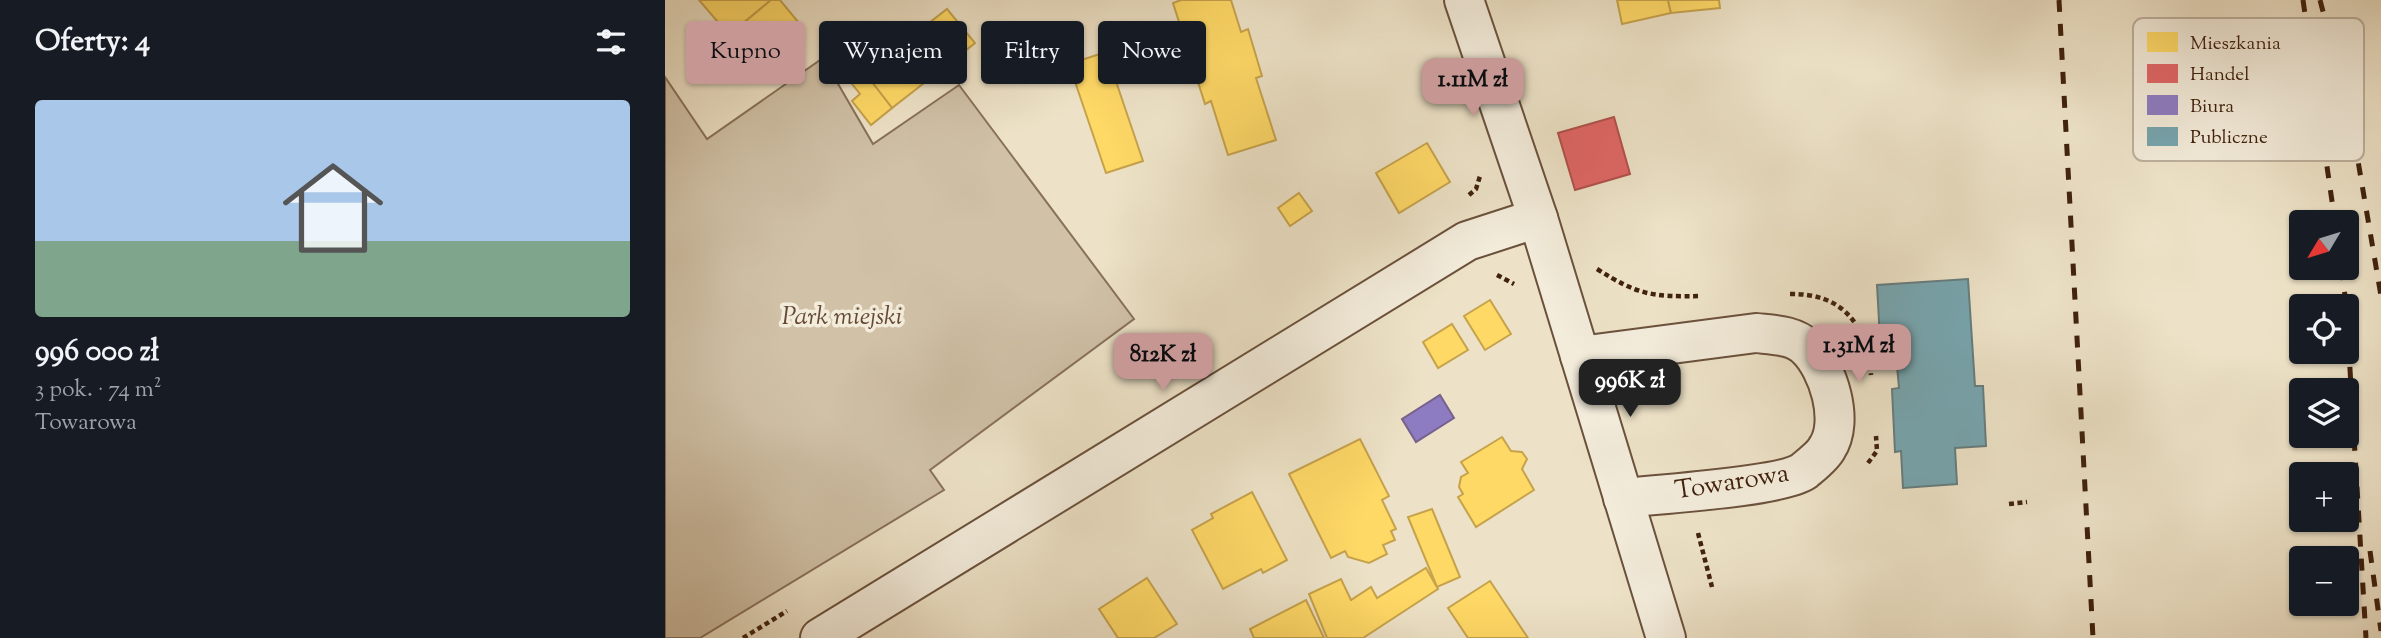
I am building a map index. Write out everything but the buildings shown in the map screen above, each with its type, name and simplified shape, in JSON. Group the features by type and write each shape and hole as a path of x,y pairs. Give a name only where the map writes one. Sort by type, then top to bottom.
{"street":[{"path":"1464,0 1538,218 1666,638"},
{"path":"820,638 1467,241 1538,218"},
{"name":"Towarowa","path":"1580,356 1756,333 1783,335 1806,347 1823,370 1831,397 1834,424 1828,448 1802,472 1774,481 1623,498"}],"path":[{"path":"1460,204 1476,189 1484,164"},
{"path":"1487,271 1512,281 1520,290"},
{"path":"2009,504 2027,502"},
{"path":"743,638 790,610"}],"green space":[{"name":"Park miejski","path":"819,61 819,84 838,84 873,144 959,85 1134,319 930,470 944,490 700,638 665,638 665,77 707,139 786,84 805,84 805,71"}],"railway":[{"path":"2059,0 2093,638"},
{"path":"2303,0 2306,18"},
{"path":"2320,0 2325,18"},
{"path":"2326,161 2333,210"},
{"path":"2358,161 2381,296"},
{"path":"2343,280 2345,294"},
{"path":"2350,364 2366,638"},
{"path":"2370,551 2381,631"}]}
